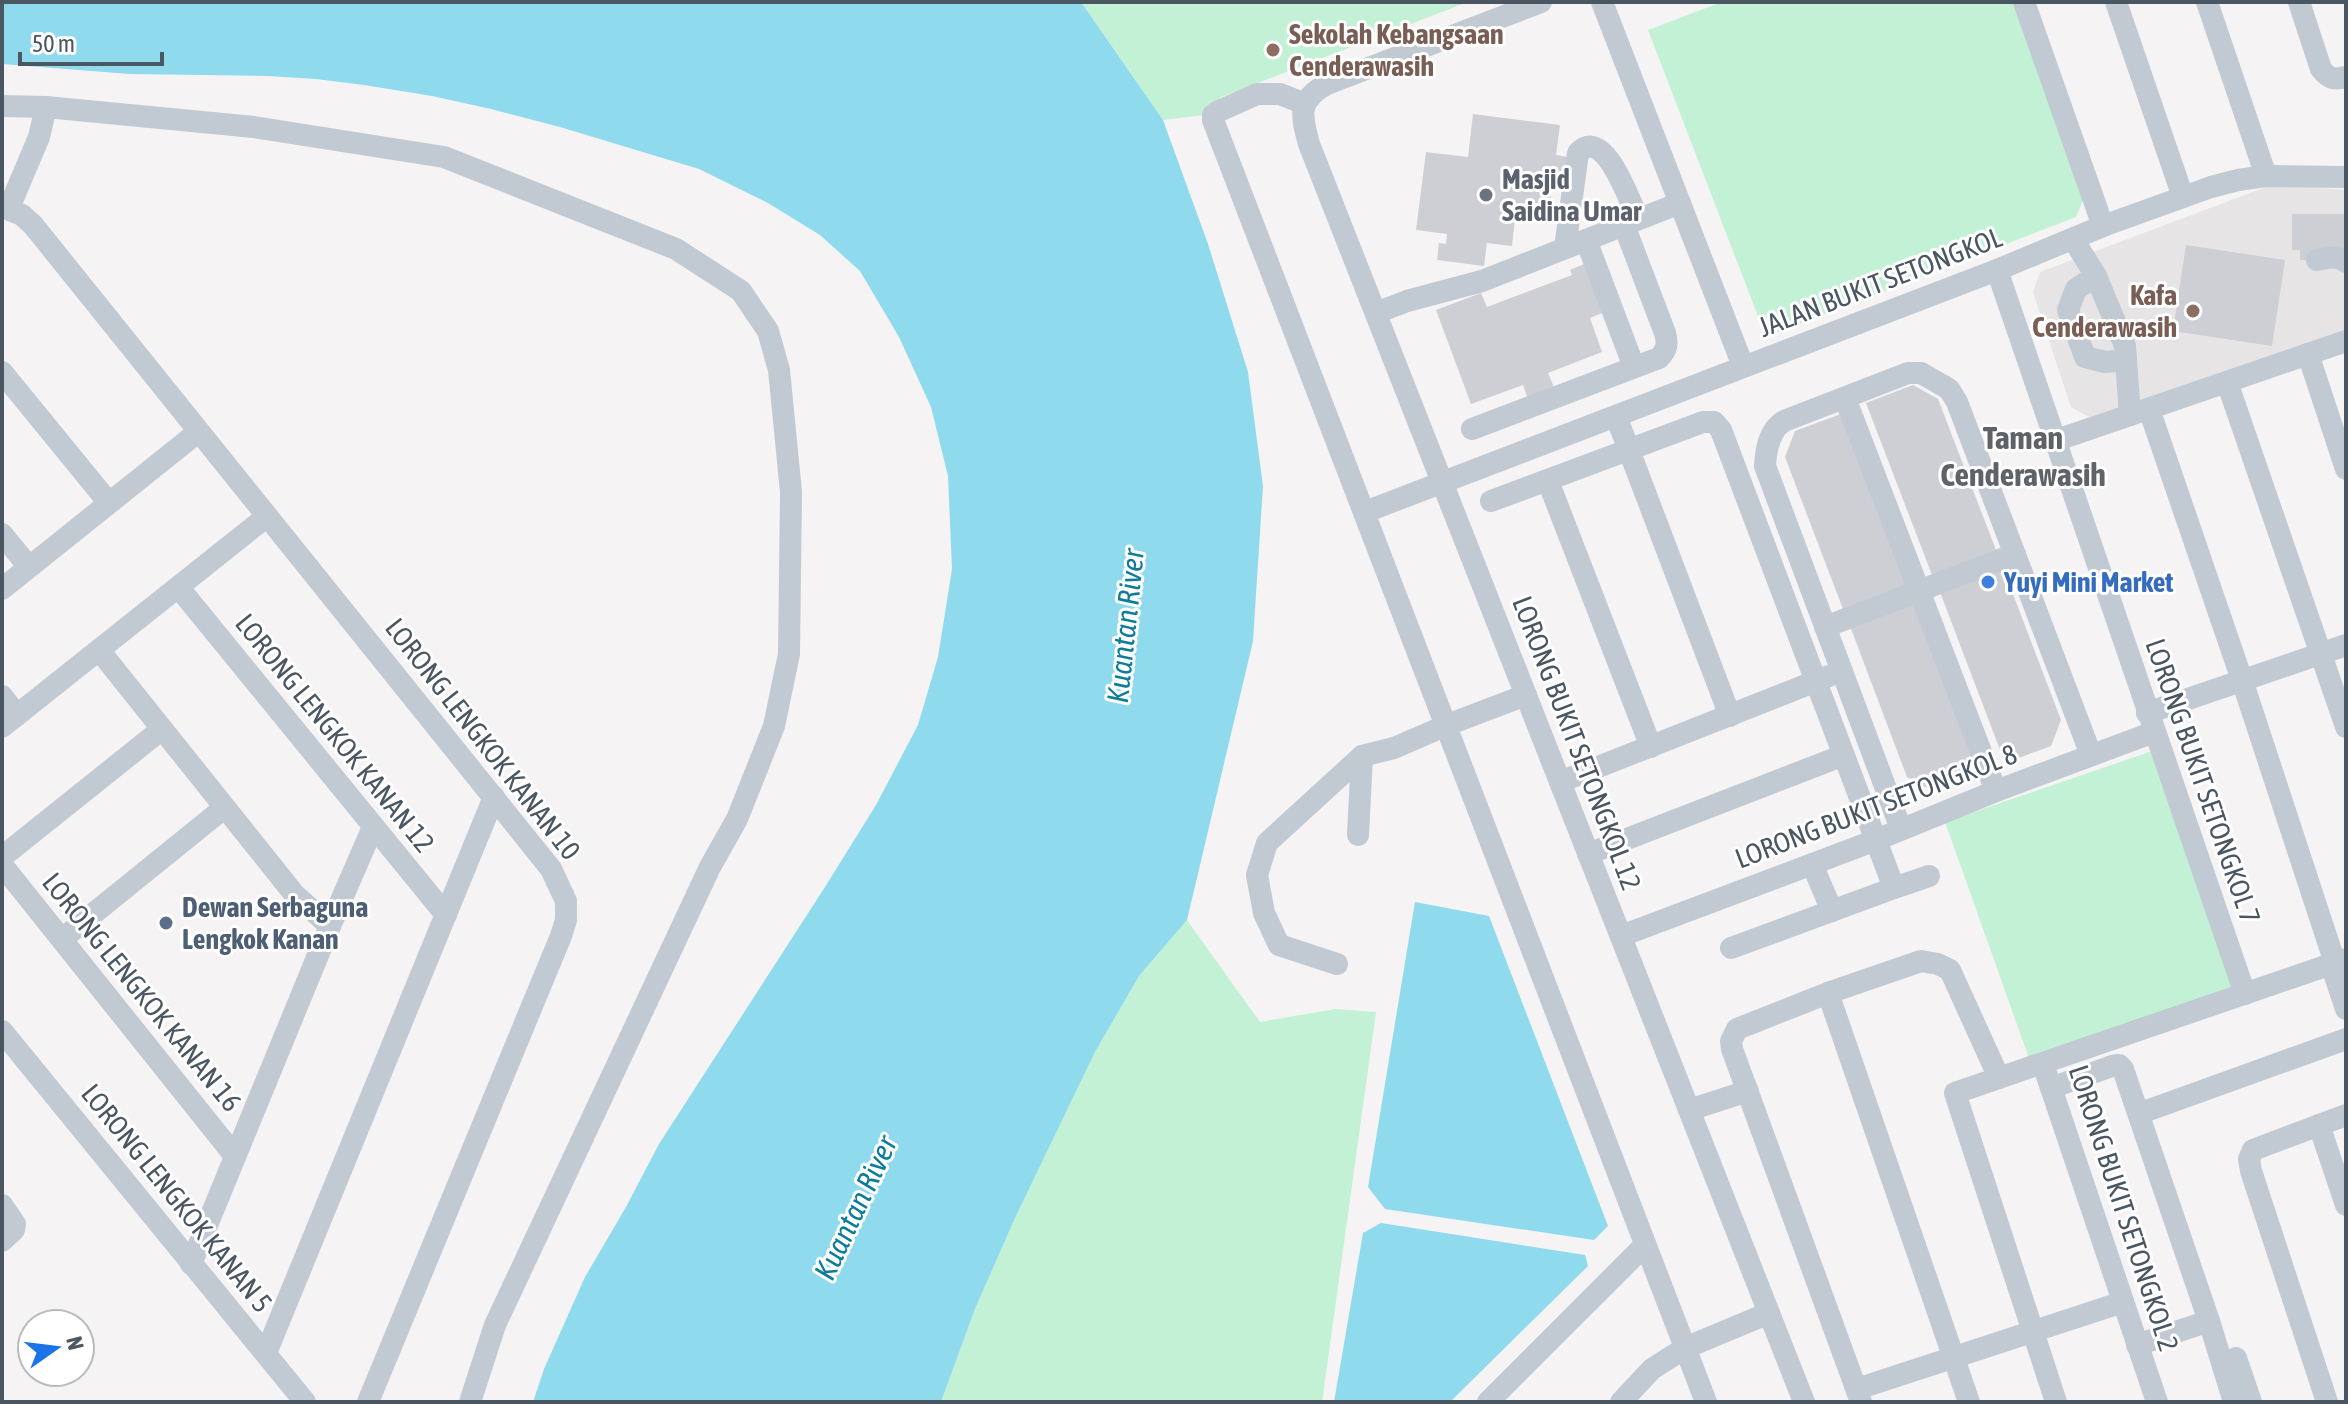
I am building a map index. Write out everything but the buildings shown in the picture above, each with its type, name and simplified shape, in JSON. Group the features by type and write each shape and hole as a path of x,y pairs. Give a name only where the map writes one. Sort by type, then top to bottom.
{"street":[{"path":"1541,2 1327,84 1312,94 1305,104 1280,94 1257,94 1217,112 1213,120 1706,1402"},
{"path":"1602,2 1743,366"},
{"path":"2024,2 2103,226"},
{"path":"2116,2 2183,197"},
{"path":"2207,2 2266,176"},
{"path":"2299,2 2321,69 2327,77 2336,80 2346,77"},
{"name":"LORONG BUKIT SETONGKOL 12","path":"1305,104 1302,118 1309,144 1804,1402"},
{"path":"2,106 46,107 254,127 444,157 676,249 741,291 768,331 779,370 791,492 789,654 774,726 737,819 710,867 495,1325 470,1402"},
{"path":"5,207 39,137 46,107"},
{"path":"1472,429 1659,358 1666,351 1667,342 1610,160 1589,145 1578,153 1576,244 1634,367"},
{"name":"JALAN BUKIT SETONGKOL","path":"1365,512 2183,197 2238,180 2266,176 2346,177"},
{"path":"1376,313 1407,301 1482,281 1680,203"},
{"name":"LORONG LENGKOK KANAN 10","path":"5,207 22,215 33,225 551,869 566,901 566,920 368,1402"},
{"path":"2073,239 2096,276 2125,346 2140,412 2242,680 2337,962 2346,1009"},
{"path":"2317,260 2331,257 2346,262"},
{"name":"LORONG BUKIT SETONGKOL 7","path":"1997,270 2245,994"},
{"path":"2096,276 2076,289 2068,310 2085,357 2105,362 2126,360"},
{"path":"2057,440 2346,341"},
{"path":"2308,354 2346,469"},
{"path":"2,372 109,503"},
{"path":"1901,829 1765,466 1766,451 1775,426 1784,421 1908,373 1921,373 1949,389 1957,402 2091,755"},
{"path":"2227,382 2346,727"},
{"path":"1845,398 1996,791"},
{"path":"1536,405 1550,442"},
{"path":"1616,416 1730,716"},
{"path":"1491,501 1703,422 1714,422 1721,430 1894,888"},
{"path":"2,589 198,432"},
{"path":"1548,481 1651,747"},
{"path":"2,696 10,721 266,517"},
{"path":"2,534 29,567"},
{"path":"1825,627 2015,554"},
{"name":"LORONG LENGKOK KANAN 12","path":"179,588 446,915"},
{"name":"LORONG BUKIT SETONGKOL 8","path":"1621,936 2091,755 2242,680 2346,645"},
{"path":"99,650 295,895 330,926"},
{"path":"1560,782 1842,671"},
{"path":"1337,964 1279,945 1264,913 1257,875 1267,843 1362,756 1394,748 1526,695"},
{"path":"2,857 162,729"},
{"path":"1588,854 1844,755"},
{"path":"1358,835 1362,756"},
{"path":"266,1353 494,797"},
{"path":"62,939 224,808"},
{"path":"191,1264 373,827"},
{"path":"1812,864 1832,911"},
{"name":"LORONG LENGKOK KANAN 16","path":"2,865 235,1156"},
{"path":"1731,948 1929,876"},
{"path":"1999,1078 1950,970 1921,961 1737,1029 1731,1041 1859,1395 1953,1358 2123,1302"},
{"name":"LORONG BUKIT SETONGKOL 2","path":"2157,1402 2043,1063 2337,962"},
{"path":"1828,993 1969,1402"},
{"name":"LORONG LENGKOK KANAN 5","path":"2,1031 305,1402"},
{"path":"2123,1035 2251,1402"},
{"path":"2149,1110 2346,1039"},
{"path":"2043,1063 1955,1093 2056,1402"},
{"path":"2051,1088 2112,1066 2119,1065 2123,1069 2234,1402"},
{"path":"1689,1110 1748,1091"},
{"path":"2327,1402 2249,1159 2253,1150 2346,1115"},
{"path":"2319,1125 2345,1199"},
{"path":"2,1205 15,1224 14,1230 2,1241"},
{"path":"1488,1402 1645,1245"},
{"path":"1621,1402 1652,1369 1685,1348 1769,1313"},
{"path":"2137,1345 2209,1321"}],"shaded area":[{"name":"Kafa Cenderawasih","path":"2274,184 2346,190 2346,330 2089,417 2071,407 2033,292 2040,272"}],"green space":[{"path":"1081,2 1468,2 1221,97 1204,115 1163,120"},
{"path":"1722,2 2017,2 2086,193 2076,217 1766,337 1648,30"},
{"path":"2158,749 2239,988 2030,1061 1945,822"},
{"path":"1187,920 1260,1022 1335,1009 1376,1012 1322,1402 941,1402 975,1309 1015,1218 1095,1052 1139,976"}],"water":[{"name":"Kuantan River","path":"2,2 1081,2 1163,120 1208,244 1248,372 1263,486 1253,641 1187,920 1139,976 1095,1052 1015,1218 975,1309 941,1402 533,1402 544,1369 585,1277 659,1144 876,805 918,725 938,657 952,569 948,476 931,407 899,337 860,271 820,235 768,203 699,169 491,109 432,96 316,79 130,74 2,64"},
{"path":"1415,902 1489,916 1608,1226 1594,1240 1385,1209 1368,1187"},
{"path":"1381,1223 1585,1255 1588,1266 1450,1402 1334,1402 1363,1233"}],"place":[{"name":"Sekolah Kebangsaan Cenderawasih","path":"1273,50"},
{"name":"Masjid Saidina Umar","path":"1486,195"},
{"name":"Kafa Cenderawasih","path":"2193,311"},
{"name":"Yuyi Mini Market","path":"1988,582"},
{"name":"Dewan Serbaguna Lengkok Kanan","path":"166,923"}],"district":[{"name":"Taman Cenderawasih","path":"2023,456"}]}
